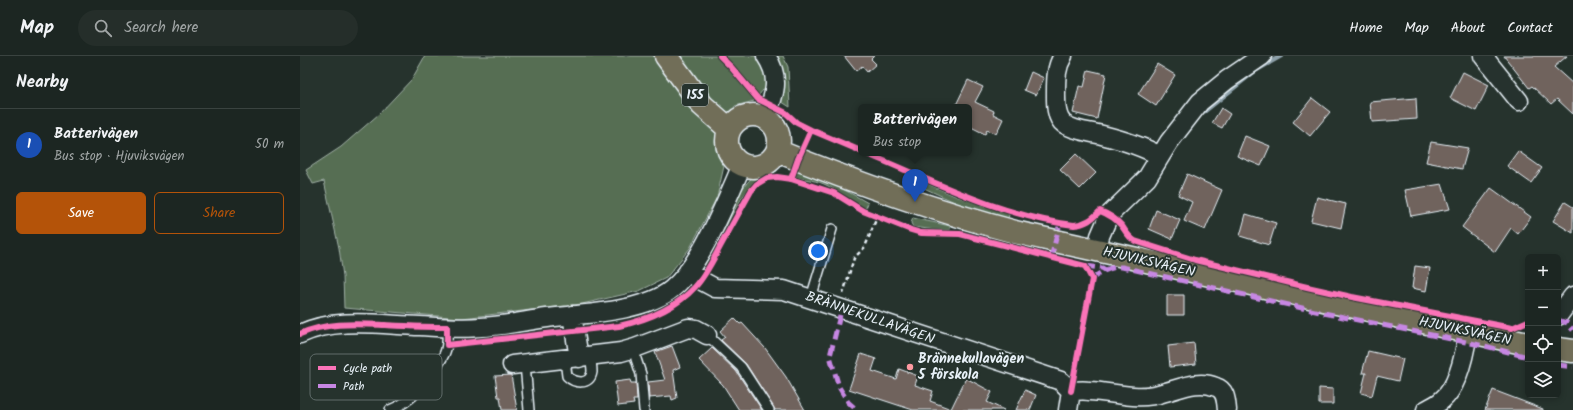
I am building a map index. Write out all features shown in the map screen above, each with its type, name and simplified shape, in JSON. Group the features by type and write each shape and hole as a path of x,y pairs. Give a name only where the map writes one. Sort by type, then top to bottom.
{"main road":[{"name":"155","path":"666,56 702,105 730,129"},
{"path":"752,115 765,118 773,124 778,132 778,151 770,162 763,166 754,168 742,165 733,159 728,150 726,139 730,129 735,122 743,117 752,115"},
{"name":"HJUVIKSVÄGEN","path":"778,151 837,175 948,213 1019,233 1525,343"},
{"path":"1561,349 1573,351"}],"street":[{"path":"765,118 774,96 775,85 775,76 771,64 766,56"},
{"path":"1063,56 1059,62 1056,85 1056,104 1058,115 1063,123 1073,128 1134,144 1160,156"},
{"path":"1097,250 1100,236 1110,215 1118,205 1142,184 1153,170 1169,142 1200,102 1227,80 1262,56"},
{"path":"1483,56 1519,101"},
{"path":"300,334 317,328 333,325 356,324 480,327 572,316 648,303 671,290 688,271 711,231 742,165"},
{"name":"BRÄNNEKULLAVÄGEN","path":"688,271 700,280 715,288 784,290 811,298 1061,381 1071,391"},
{"path":"572,316 578,358"},
{"path":"518,365 578,358 635,348 688,328 696,329 707,335"},
{"path":"1426,410 1441,401 1450,391 1457,374 1468,332"},
{"path":"1068,410 1071,391 1089,391 1123,396 1143,403 1176,388 1197,384 1215,386 1221,389 1224,394 1227,410"}],"lane":[{"path":"811,298 832,228"},
{"path":"442,358 448,341 447,327"},
{"path":"707,335 741,367 769,410"},
{"path":"635,348 640,374 644,410"},
{"path":"518,365 529,410"},
{"path":"390,410 400,406 408,400"}],"path":[{"path":"853,312 855,306 842,302 842,298 854,258 865,247 877,217"}],"green space":[{"path":"425,56 783,56 788,67 790,107 763,90 754,101 735,106 719,143 724,166 717,197 690,248 666,278 639,291 582,304 462,318 344,308 343,276 339,248 324,181 313,184 306,170 341,147 379,114 412,79"},
{"path":"772,169 777,169 777,171 768,173 762,177 752,185 745,194 731,216 711,260 707,265 705,265 704,263 720,229 740,192 754,176"},
{"path":"790,170 821,179 840,188 868,203 866,208 824,184 791,175"},
{"path":"925,183 955,196 1007,213 1009,215 1008,218 970,209 924,188"},
{"path":"913,218 950,226 950,230 913,227 911,223"}],"building":[{"path":"844,56 874,56 871,59 876,64 867,72 862,66 856,71"},
{"path":"1504,56 1567,56 1554,67 1573,84 1573,114 1557,99 1551,104 1532,86 1529,88"},
{"path":"1157,64 1175,75 1156,106 1138,94"},
{"path":"1088,70 1106,74 1097,119 1073,113 1079,86 1084,87"},
{"path":"1031,72 1044,78 1036,95 1024,90"},
{"path":"1463,72 1489,85 1476,111 1450,98"},
{"path":"968,80 983,87 975,102 994,111 993,114 1003,119 996,134 987,130 985,134 972,128 972,104 956,104"},
{"path":"1312,98 1330,112 1310,136 1293,122"},
{"path":"1416,98 1417,119 1372,122 1370,102"},
{"path":"1221,108 1230,114 1222,128 1212,123"},
{"path":"1245,136 1270,146 1261,166 1237,156"},
{"path":"1431,142 1468,148 1462,169 1426,162"},
{"path":"1518,151 1542,168 1531,183 1507,166"},
{"path":"1076,154 1096,173 1080,189 1060,170"},
{"path":"1187,174 1222,190 1205,230 1184,221 1192,202 1178,195"},
{"path":"1442,184 1450,209 1411,216 1405,190"},
{"path":"1491,188 1531,217 1518,234 1511,228 1495,252 1462,227"},
{"path":"1317,197 1346,204 1341,228 1311,221"},
{"path":"1565,202 1573,207 1573,233 1553,221"},
{"path":"1156,210 1180,220 1172,239 1149,229"},
{"path":"1246,214 1276,223 1269,245 1240,236"},
{"path":"1415,266 1430,268 1426,291 1412,288"},
{"path":"1167,295 1184,295 1184,315 1167,315"},
{"path":"734,318 740,324 742,323 765,348 786,377 805,410 775,410 746,364 721,340 725,337 720,331"},
{"path":"1194,343 1196,364 1170,367 1168,346"},
{"path":"672,346 680,367 673,370 677,398 672,400 671,396 649,398 648,382 665,380 655,352"},
{"path":"712,348 736,371 762,410 739,410 723,385 699,360"},
{"path":"1368,351 1403,359 1398,381 1377,376 1372,396 1361,393 1366,373 1362,373"},
{"path":"861,354 876,359 872,371 896,379 899,369 918,376 915,385 933,391 930,401 951,409 966,378 992,392 987,402 1004,410 913,410 849,389"},
{"path":"511,375 517,410 502,410 500,397 498,397 495,376"},
{"path":"630,380 631,383 636,383 637,400 633,400 634,404 618,406 615,382"},
{"path":"1319,388 1333,389 1333,404 1319,404"},
{"path":"1025,390 1036,395 1030,410 1016,410"},
{"path":"1493,390 1543,409 1543,410 1485,410"}],"waterway":[{"path":"1205,111 1255,71 1281,56"}],"marked path":[{"path":"1051,258 1060,223"},
{"path":"1085,266 1102,268 1107,271"},
{"path":"1092,279 1106,270 1114,267 1122,267 1324,313 1485,346 1525,356"},
{"path":"840,315 830,356 839,387 848,402 857,410"},
{"path":"1561,321 1567,323 1573,330"},
{"path":"1561,365 1573,367"}],"cycle path":[{"path":"720,56 758,99 786,113 797,123 858,150"},
{"path":"791,179 811,130"},
{"path":"872,156 967,196 1020,214 1074,225 1082,224 1088,221 1100,211 1117,221 1135,241 1195,260 1352,297 1512,328 1525,322"},
{"path":"300,334 321,327 342,325 363,324 447,327 447,345 619,326 650,317 670,307 695,287 709,267 751,191 757,184 767,178 777,177 791,179 834,193 863,211 921,233 960,234 1085,266 1092,279 1071,391"}],"place":[{"name":"Batterivägen","path":"915,202"},
{"name":"Brännekullavägen 5 förskola","path":"910,367"}]}
